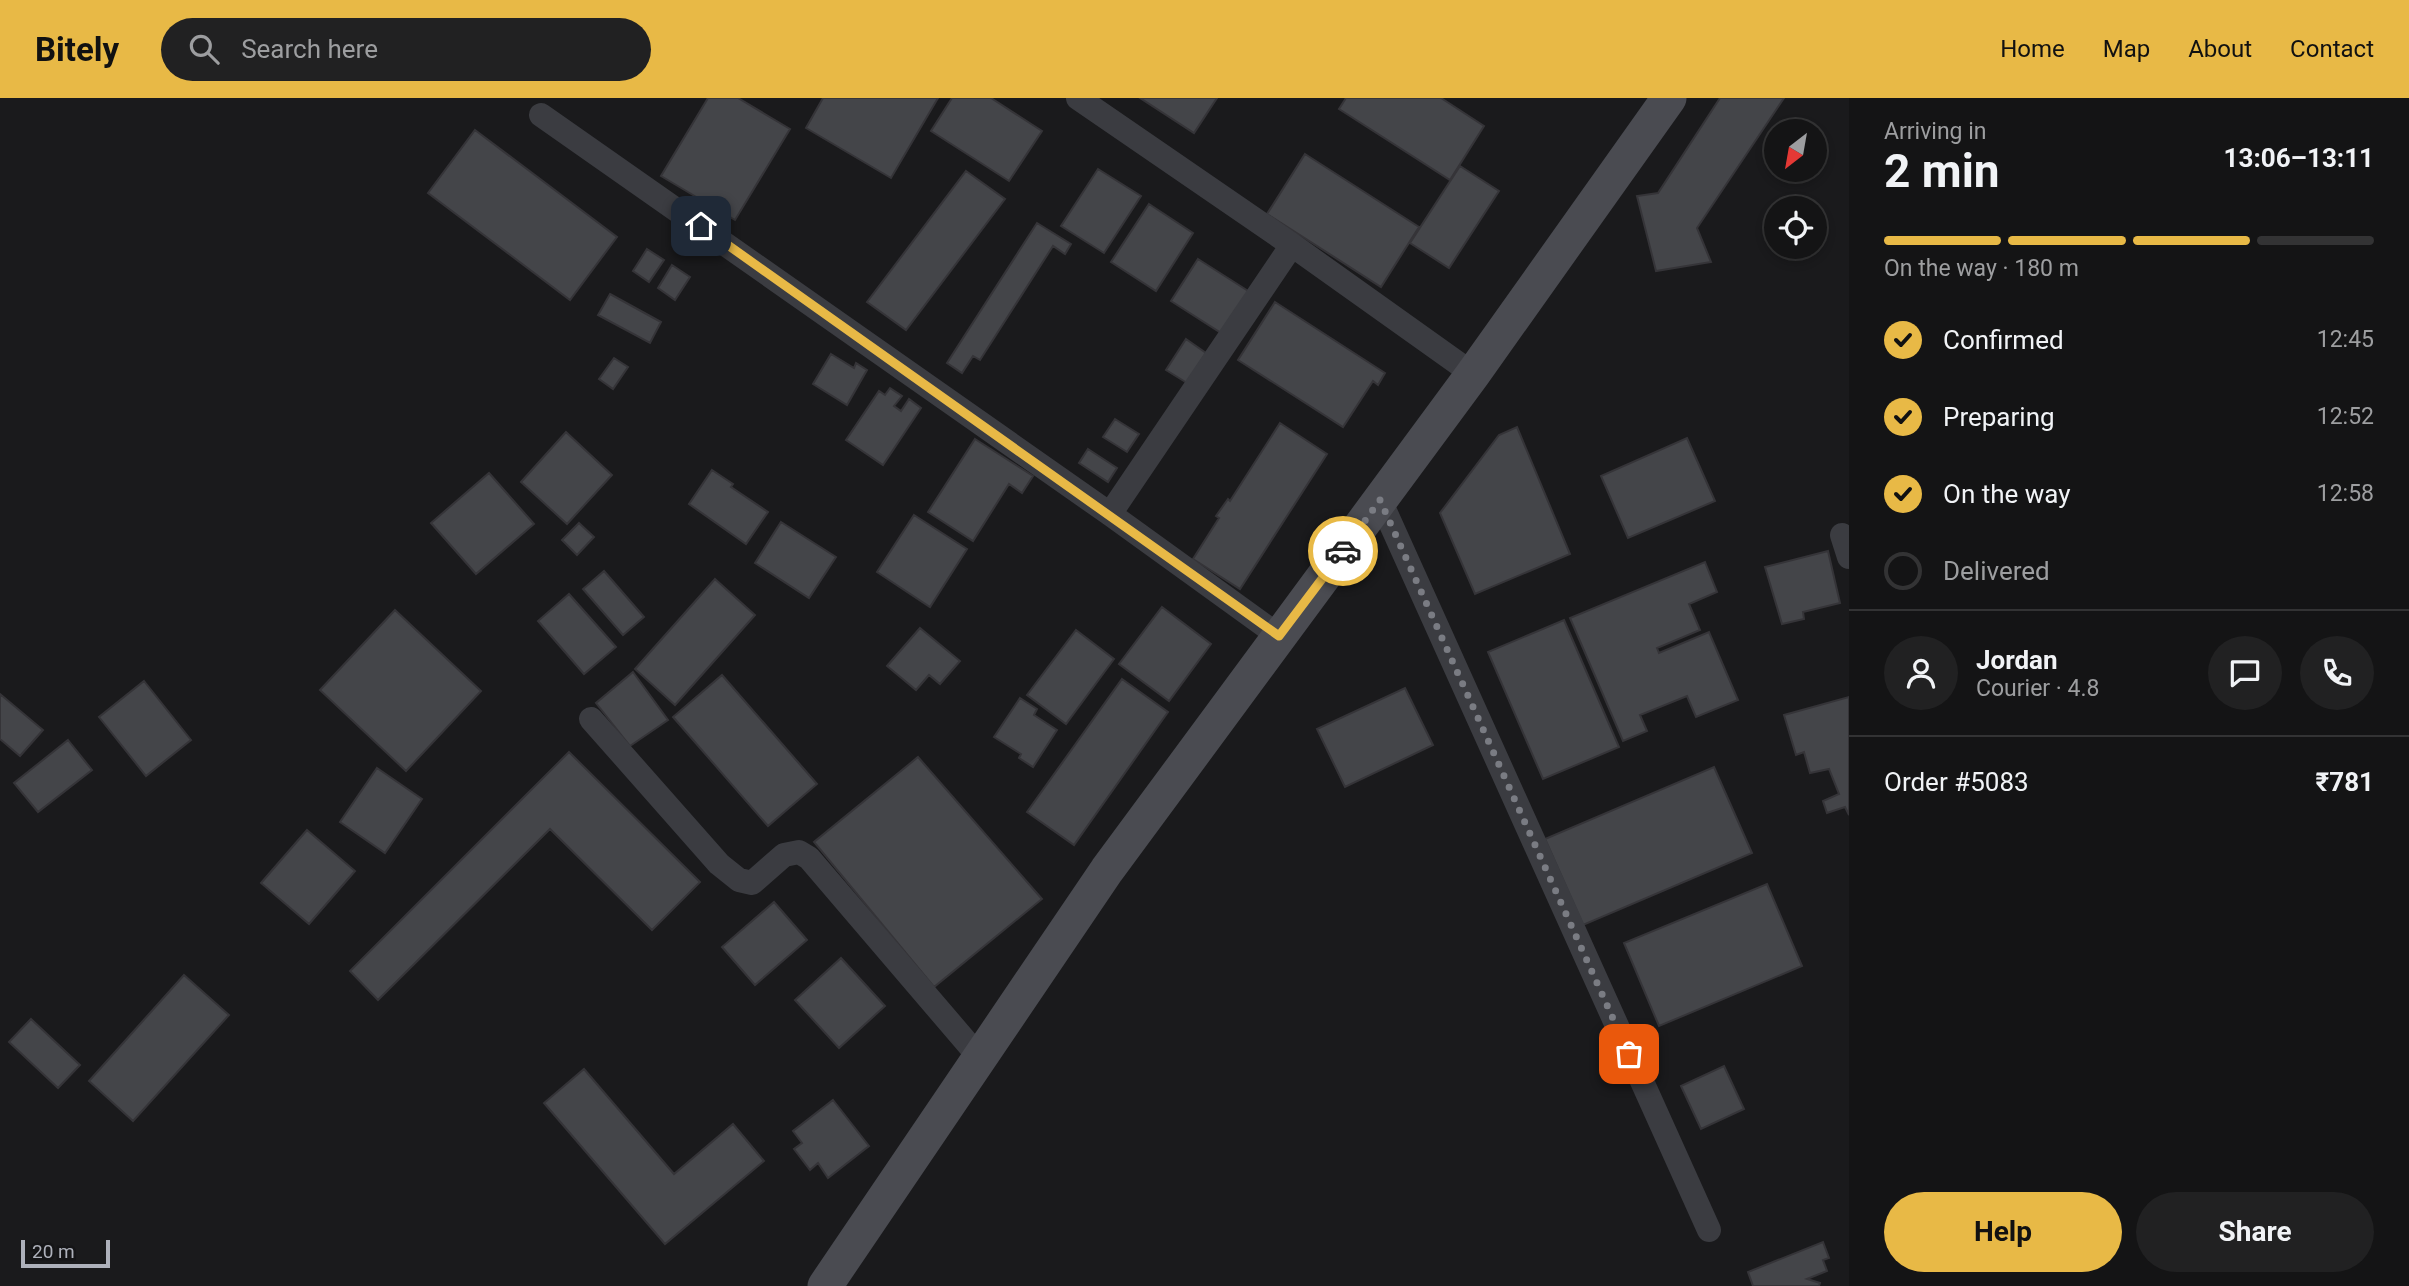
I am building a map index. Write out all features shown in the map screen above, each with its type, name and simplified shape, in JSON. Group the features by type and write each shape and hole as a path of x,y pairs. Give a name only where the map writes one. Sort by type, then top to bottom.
{"street":[{"path":"1078,98 1473,374"},
{"path":"825,1286 1107,870 1473,374 1670,98"},
{"path":"541,115 1110,514 1279,636"},
{"path":"1110,514 1292,245"},
{"path":"1380,500 1709,1230"},
{"path":"591,719 719,864 738,880 752,883 784,855 799,852 809,858 980,1058"}],"building":[{"path":"708,98 738,98 790,129 735,220 661,176"},
{"path":"823,98 938,98 891,178 806,128"},
{"path":"952,98 991,98 1042,131 1009,181 931,131"},
{"path":"1140,98 1217,98 1194,133"},
{"path":"1346,98 1441,98 1484,126 1450,180 1339,109"},
{"path":"1720,98 1784,98 1770,119 1764,119 1764,128 1697,228 1711,262 1656,271 1637,196 1658,193"},
{"path":"475,130 617,237 570,300 428,193"},
{"path":"1305,154 1419,227 1381,287 1267,214"},
{"path":"1460,166 1499,191 1449,268 1410,243"},
{"path":"1098,169 1141,196 1104,253 1061,226"},
{"path":"966,171 1005,199 906,330 867,302"},
{"path":"1149,204 1193,233 1156,291 1111,262"},
{"path":"1037,223 1071,244 1065,254 1053,246 980,360 973,356 962,373 947,363"},
{"path":"647,249 664,260 649,282 633,271"},
{"path":"1198,259 1256,296 1229,338 1171,301"},
{"path":"672,265 690,277 675,300 658,288"},
{"path":"610,294 661,322 650,343 598,315"},
{"path":"1275,302 1385,373 1378,385 1373,381 1343,427 1238,360"},
{"path":"1186,339 1206,353 1187,383 1166,370"},
{"path":"831,354 854,368 856,363 867,370 847,405 813,384"},
{"path":"614,358 628,367 613,389 599,379"},
{"path":"890,388 902,396 894,406 901,411 909,399 921,408 883,465 846,440 879,391 885,395"},
{"path":"1115,419 1139,434 1127,452 1103,437"},
{"path":"1280,423 1327,454 1240,589 1193,559 1219,518 1216,516 1228,499 1230,501"},
{"path":"1517,427 1570,554 1475,594 1440,513 1499,435"},
{"path":"566,432 612,475 567,524 521,482"},
{"path":"1687,438 1715,501 1628,538 1601,476"},
{"path":"975,439 1033,476 1022,493 1009,484 973,541 928,512"},
{"path":"1088,449 1117,468 1108,482 1079,463"},
{"path":"712,470 733,484 731,487 768,512 746,544 689,504"},
{"path":"489,473 534,524 476,574 431,523"},
{"path":"914,515 967,549 930,607 877,572"},
{"path":"781,522 836,557 809,598 755,563"},
{"path":"579,523 594,537 577,555 562,540"},
{"path":"1828,551 1840,603 1803,612 1804,619 1782,624 1765,567"},
{"path":"1705,562 1717,592 1689,604 1700,630 1657,648 1659,653 1709,632 1738,700 1696,717 1687,696 1640,715 1647,731 1623,741 1570,618"},
{"path":"604,571 644,617 623,635 583,589"},
{"path":"715,579 755,615 675,705 635,669"},
{"path":"569,594 616,647 584,674 538,621"},
{"path":"1162,607 1211,644 1169,701 1119,664"},
{"path":"395,610 481,691 406,771 320,690"},
{"path":"1564,620 1619,747 1543,779 1488,652"},
{"path":"920,628 960,661 940,684 929,675 916,690 887,666"},
{"path":"1076,630 1114,659 1066,724 1027,695"},
{"path":"633,672 668,720 630,746 596,703"},
{"path":"722,675 817,784 768,826 673,717"},
{"path":"1122,679 1168,712 1074,845 1027,812"},
{"path":"144,681 191,740 146,776 99,717"},
{"path":"1405,688 1433,745 1345,787 1317,729"},
{"path":"0,694 43,730 20,756 0,739"},
{"path":"1849,697 1849,815 1845,807 1827,813 1823,801 1839,794 1829,769 1810,773 1804,752 1796,755 1784,715"},
{"path":"1020,698 1037,709 1034,715 1057,730 1033,767 1019,758 1021,754 994,737"},
{"path":"68,740 92,770 38,812 14,783"},
{"path":"569,752 700,882 652,930 550,829 378,1000 350,971"},
{"path":"918,757 1042,899 934,987 814,842"},
{"path":"1714,767 1752,853 1583,925 1545,839"},
{"path":"377,768 422,799 385,853 340,822"},
{"path":"307,830 355,871 309,924 261,883"},
{"path":"1767,884 1802,966 1659,1026 1624,943"},
{"path":"774,902 807,940 755,985 722,947"},
{"path":"841,958 885,1006 839,1048 795,1000"},
{"path":"184,975 229,1015 133,1121 89,1081"},
{"path":"31,1019 80,1065 58,1088 9,1042"},
{"path":"1724,1066 1744,1109 1701,1129 1681,1086"},
{"path":"584,1069 674,1174 733,1124 764,1161 665,1244 544,1103"},
{"path":"833,1100 869,1146 828,1178 818,1163 810,1170 794,1149 802,1143 793,1131"},
{"path":"1823,1242 1829,1258 1823,1260 1827,1271 1807,1279 1820,1283 1819,1286 1753,1286 1748,1272"}],"way so far":[{"path":"1343,551 1380,500 1629,1054"}],"route":[{"path":"701,226 1279,636 1343,551"}]}
